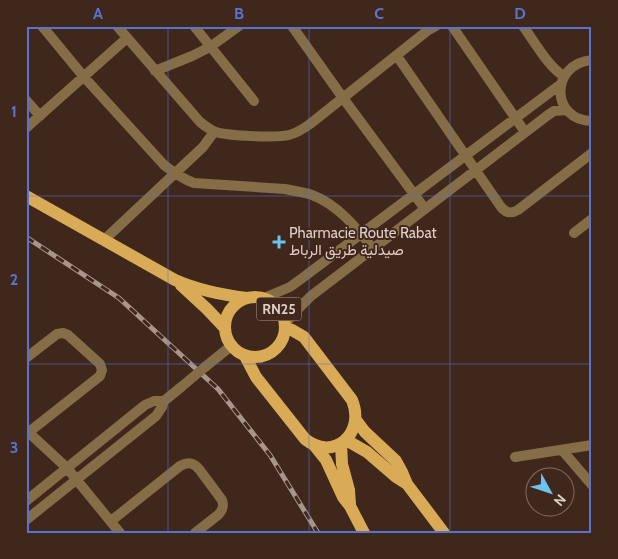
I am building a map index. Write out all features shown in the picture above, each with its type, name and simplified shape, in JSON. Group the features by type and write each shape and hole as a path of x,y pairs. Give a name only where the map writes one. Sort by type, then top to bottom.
{"main road":[{"name":"RN25","path":"26,196 175,280 216,293 247,298"},
{"name":"RN25","path":"175,280 225,328"},
{"name":"RN25","path":"231,346 226,336 225,328 230,309 240,300 253,297 264,298 274,303 280,310 285,327 285,334 280,344 272,352 262,357 245,356"},
{"name":"RN25","path":"285,327 298,333 308,343 352,400 355,407 356,420 365,432 396,461 407,484 444,533"},
{"path":"231,346 238,353 245,356 252,371 261,383 304,438 314,445 330,447 343,441 352,431 356,420"},
{"name":"RN25","path":"343,441 368,452 396,478 407,484"},
{"path":"343,441 342,464 350,496 350,506"},
{"path":"314,445 326,460 343,497 350,506 364,533"}],"street":[{"path":"42,26 84,77 164,165 184,180 194,183 285,189 313,195 327,202 340,212 373,249"},
{"path":"117,26 206,127 214,132 232,135 288,135 305,128 436,26"},
{"path":"194,26 254,102"},
{"path":"155,71 192,56 238,26"},
{"path":"292,26 425,209"},
{"path":"452,26 525,132"},
{"path":"523,26 563,80 561,98 567,110 579,119 592,121"},
{"path":"26,128 127,38"},
{"path":"397,56 505,212 511,213 518,210 592,153"},
{"path":"264,298 290,287 515,118 563,80 569,70 576,64 592,60"},
{"path":"26,100 40,116"},
{"path":"285,327 292,315 311,296 525,132 554,111 567,110"},
{"path":"104,240 203,147 214,132"},
{"path":"574,233 592,219"},
{"path":"28,354 57,334 65,333 100,364 102,370 100,376 28,431 67,468 120,533"},
{"path":"26,520 156,416 160,412 164,401 231,346"},
{"path":"26,501 145,405 154,401 164,401"},
{"path":"514,457 592,445"},
{"path":"562,450 592,485"},
{"path":"111,521 180,466 190,463 195,464 223,504 221,511 197,532"}],"railway":[{"path":"26,237 119,298 218,389 270,455 318,533"}],"place":[{"name":"Pharmacie Route Rabat صيدلية طريق الرباط","path":"279,242"}]}
